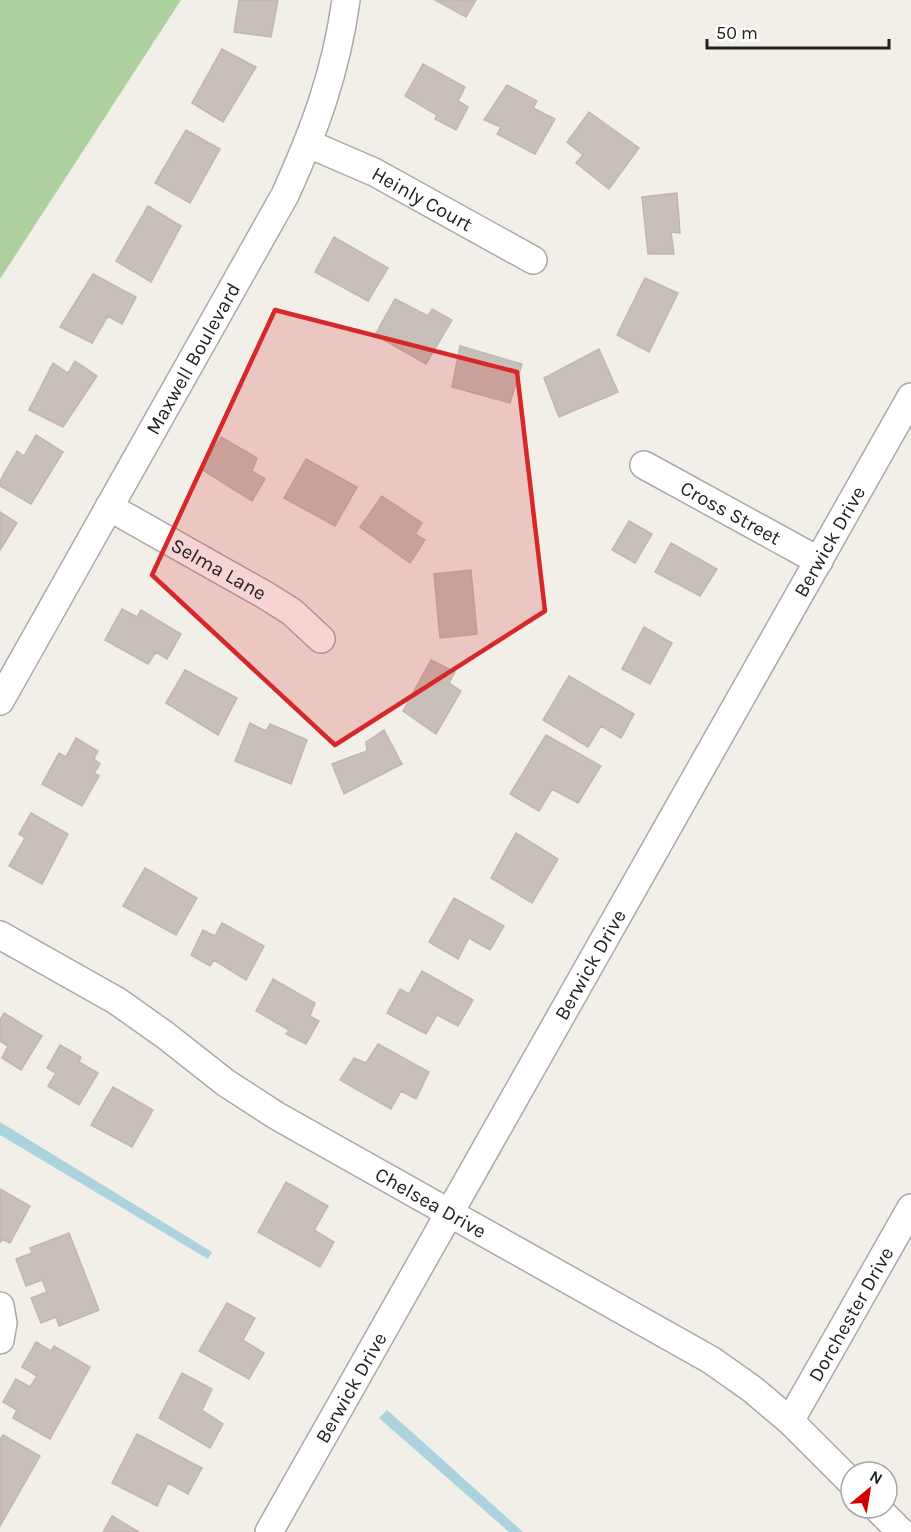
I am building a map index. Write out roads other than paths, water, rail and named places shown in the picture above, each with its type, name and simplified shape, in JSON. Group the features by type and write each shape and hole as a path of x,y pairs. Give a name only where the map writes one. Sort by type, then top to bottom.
{"street":[{"name":"Maxwell Boulevard","path":"0,701 285,195 309,144 328,89 342,33 346,0"},
{"name":"Heinly Court","path":"309,144 374,172 533,260"},
{"name":"Berwick Drive","path":"269,1532 911,397"},
{"name":"Cross Street","path":"644,465 819,561"},
{"name":"Selma Lane","path":"109,507 265,595 292,612 321,639"},
{"name":"Chelsea Drive","path":"0,935 117,1001 226,1083 277,1116 711,1360 752,1389 790,1421 839,1470"},
{"name":"Dorchester Drive","path":"790,1421 911,1208"},
{"path":"0,1306 3,1323 0,1340"},
{"path":"889,1520 901,1532"}],"water":[{"path":"0,1122 212,1252 208,1259 0,1135"},
{"path":"387,1410 523,1532 509,1532 379,1418"}]}
